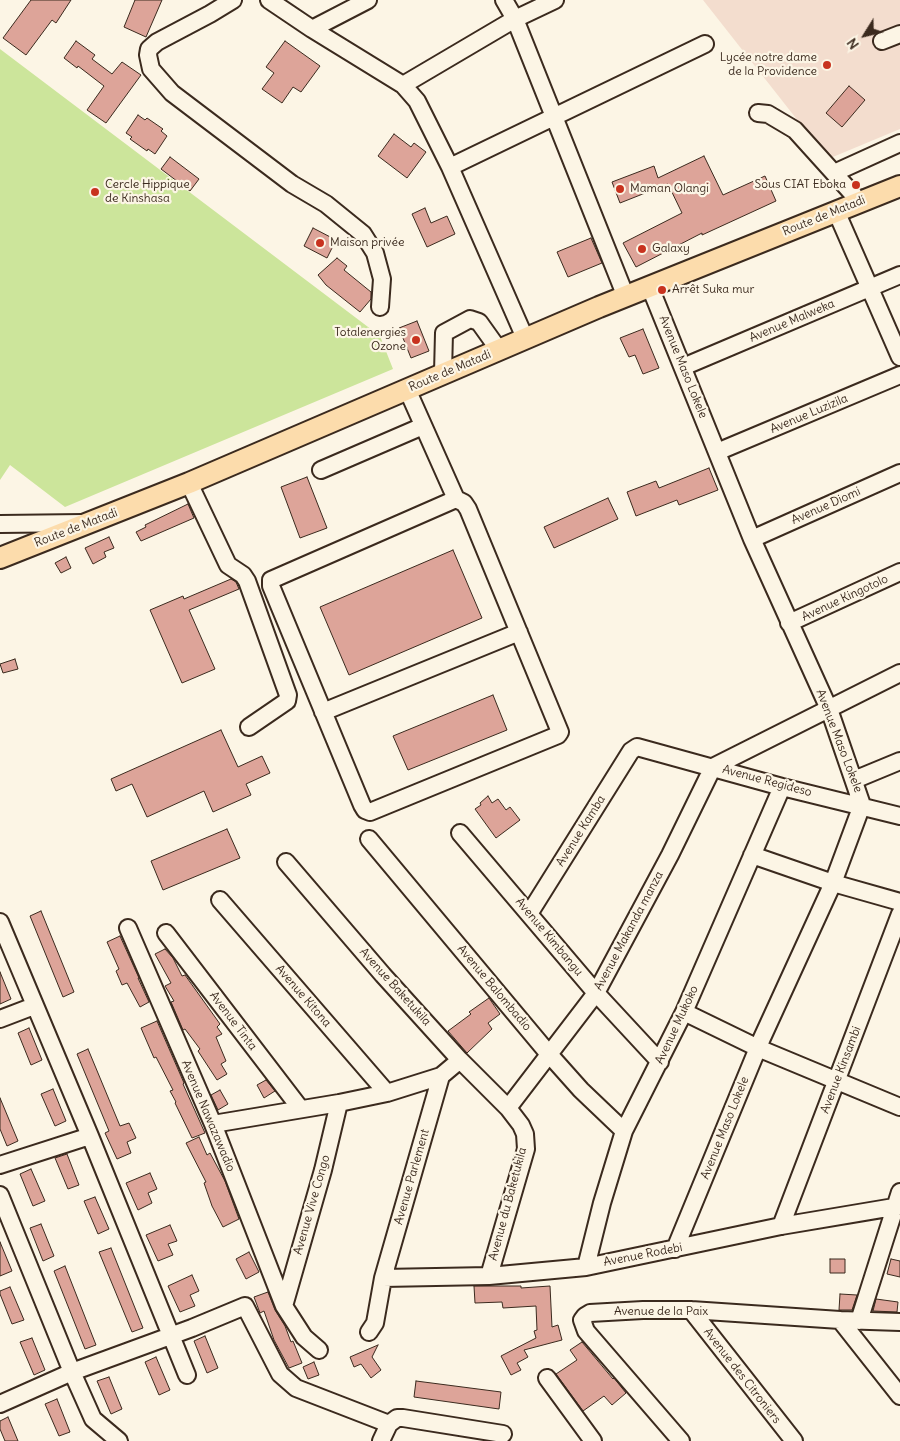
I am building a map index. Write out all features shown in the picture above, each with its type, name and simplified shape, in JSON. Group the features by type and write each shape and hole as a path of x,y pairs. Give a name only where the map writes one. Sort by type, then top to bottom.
{"main road":[{"name":"Route de Matadi","path":"0,558 189,483 626,296 900,186"}],"street":[{"path":"233,0 156,42 149,49 148,55 151,69 172,93 292,184 326,204 363,234 376,253 382,279 380,307"},
{"path":"269,0 403,85 417,101 450,167 525,338"},
{"path":"312,29 368,0"},
{"path":"504,0 514,18 626,296"},
{"path":"403,85 514,18 555,0"},
{"path":"882,41 900,34"},
{"path":"450,167 705,44"},
{"path":"758,113 768,114 795,130 860,202"},
{"path":"834,173 900,143"},
{"path":"836,211 900,357"},
{"name":"Avenue Malweka","path":"683,367 900,275"},
{"name":"Avenue Maso Lokele","path":"650,287 752,538 829,709 862,805 833,883 758,1048 674,1250"},
{"path":"443,373 444,333 470,319 479,322 499,350"},
{"name":"Avenue Luzizila","path":"717,452 900,375"},
{"path":"407,389 456,499 464,503 468,509 560,732 558,735 370,812 365,810 362,805 271,586 271,580 456,499"},
{"path":"320,470 423,426"},
{"name":"Avenue Diomi","path":"752,538 900,473"},
{"path":"189,483 228,565 243,575 246,581 288,695 287,701 248,727"},
{"path":"0,524 92,523"},
{"path":"20,524 23,549"},
{"name":"Avenue Kingotolo","path":"789,623 900,572"},
{"path":"323,712 519,632"},
{"path":"713,767 900,673"},
{"name":"Avenue Regideso","path":"634,749 642,747 782,787 862,805 900,816"},
{"name":"Avenue Kamba","path":"529,914 634,749"},
{"path":"854,780 900,761"},
{"name":"Avenue Makanda manza","path":"508,1108 548,1053 596,993 670,855 713,767"},
{"name":"Avenue Mukoko","path":"586,1267 602,1203 624,1131 684,1012 782,787"},
{"name":"Avenue Kimbangu","path":"460,833 596,993 660,1062"},
{"name":"Avenue Balombadio","path":"369,839 548,1053 624,1131"},
{"path":"752,855 833,883 900,902"},
{"name":"Avenue Baketukila","path":"286,862 383,976 460,1060 508,1108"},
{"name":"Avenue Kitona","path":"220,900 387,1092"},
{"name":"Avenue Kinsambi","path":"781,1226 900,914"},
{"path":"0,922 4,945 34,1006 90,1136 187,1375"},
{"name":"Avenue Nawazawadio","path":"128,928 213,1124 284,1306 304,1337 319,1350"},
{"name":"Avenue Tinta","path":"166,933 300,1108"},
{"path":"0,1019 34,1006"},
{"path":"684,1012 758,1048 900,1106"},
{"path":"213,1124 339,1103 387,1092 441,1076 460,1060"},
{"name":"Avenue Parlement","path":"369,1332 375,1323 383,1278 441,1076"},
{"name":"Avenue Vive Congo","path":"284,1306 323,1170 339,1103"},
{"name":"Avenue du Baketukila","path":"489,1276 526,1149 525,1134 521,1125 508,1108"},
{"path":"0,1165 90,1136"},
{"path":"0,1195 93,1419 119,1441"},
{"path":"859,1320 899,1201"},
{"name":"Avenue Rodebi","path":"383,1278 489,1276 586,1267 674,1250 899,1201"},
{"path":"0,1404 72,1372 245,1306 280,1374 296,1388 389,1424"},
{"name":"Avenue de la Paix","path":"681,1441 586,1331 582,1325 582,1320 590,1314 644,1310 691,1310 900,1322"},
{"name":"Avenue des Citroniers","path":"691,1310 794,1441"},
{"path":"840,1320 900,1396"},
{"path":"547,1378 593,1441"},
{"path":"381,1441 389,1424 397,1418 503,1434"}],"shaded area":[{"name":"Lycée notre dame de la Providence","path":"703,0 900,0 900,129 828,159"}],"green space":[{"name":"Cercle Hippique de Kinshasa","path":"0,49 380,336 393,369 65,507 10,465 0,480"}],"building":[{"path":"31,0 71,0 56,23 52,20 26,55 3,38"},
{"path":"135,0 162,0 146,37 124,27"},
{"path":"76,41 95,55 92,59 112,74 122,62 141,75 106,123 87,110 104,86 64,58"},
{"path":"285,41 320,66 301,92 293,87 282,103 262,89 274,73 266,67"},
{"path":"849,86 865,100 842,127 826,113"},
{"path":"138,115 145,120 147,118 163,129 161,131 167,136 155,154 148,149 147,151 130,139 132,137 126,133"},
{"path":"394,134 411,147 414,143 426,152 407,178 378,156"},
{"path":"704,156 723,195 765,176 776,201 702,235 702,233 636,267 623,243 682,213 668,184 620,203 612,182 654,166 658,178"},
{"path":"170,157 199,179 190,191 161,169"},
{"path":"425,208 431,223 447,216 455,234 427,247 412,214"},
{"name":"Maison privée","path":"313,228 336,240 327,258 304,246"},
{"path":"591,238 602,263 568,277 557,252"},
{"path":"337,258 347,266 344,270 371,292 371,299 360,312 326,285 318,275"},
{"path":"417,321 429,351 411,358 399,328"},
{"path":"643,329 659,368 643,374 635,355 629,357 620,338"},
{"path":"709,468 718,490 679,505 677,500 636,516 627,492 656,481 659,488"},
{"path":"307,477 327,528 300,538 281,487"},
{"path":"608,498 618,519 554,548 544,527"},
{"path":"188,504 194,518 141,541 136,532 146,527 145,525"},
{"path":"109,537 114,548 104,552 106,557 93,564 85,548"},
{"path":"453,550 482,618 349,675 320,607"},
{"path":"66,557 71,568 61,573 55,563"},
{"path":"231,579 236,582 239,589 189,610 215,669 182,683 150,610 183,596 184,599"},
{"path":"15,659 18,669 3,673 0,664"},
{"path":"493,695 507,730 408,770 393,736"},
{"path":"221,730 238,767 262,756 270,773 246,784 251,795 213,812 204,791 147,817 132,784 116,791 111,779"},
{"path":"488,796 492,803 498,799 506,810 510,807 520,820 496,838 475,809"},
{"path":"227,829 240,858 163,890 151,861"},
{"path":"41,911 74,992 63,997 30,916"},
{"path":"120,936 149,1002 140,1007 127,983 122,985 116,971 119,969 107,942"},
{"path":"165,949 173,958 182,976 185,975 220,1024 217,1027 222,1034 216,1037 226,1061 221,1064 227,1074 217,1080 198,1051 200,1049 185,1029 183,1030 171,1002 174,1001 165,986 171,983 155,954"},
{"path":"0,972 11,999 0,1004"},
{"path":"489,998 500,1014 488,1023 492,1029 467,1053 448,1031 471,1014 469,1012"},
{"path":"157,1021 205,1133 192,1138 170,1091 173,1090 156,1057 154,1058 141,1028"},
{"path":"29,1028 42,1060 31,1065 18,1033"},
{"path":"88,1049 120,1126 129,1123 136,1138 127,1142 131,1153 117,1159 105,1133 109,1131 77,1054"},
{"path":"266,1080 275,1091 264,1098 257,1085"},
{"path":"53,1089 66,1121 55,1126 41,1094"},
{"path":"220,1090 228,1104 218,1110 211,1095"},
{"path":"0,1098 18,1141 7,1146 0,1129"},
{"path":"199,1137 207,1155 210,1153 225,1181 239,1219 223,1227 212,1206 204,1183 206,1182 186,1143"},
{"path":"67,1154 79,1185 68,1189 55,1158"},
{"path":"31,1169 45,1201 33,1206 20,1174"},
{"path":"150,1173 157,1189 148,1193 152,1203 138,1210 126,1183"},
{"path":"95,1197 109,1229 98,1234 84,1201"},
{"path":"41,1224 54,1256 43,1261 30,1228"},
{"path":"170,1225 177,1241 168,1244 173,1255 158,1261 146,1235"},
{"path":"0,1242 12,1271 0,1276"},
{"path":"111,1248 143,1328 132,1332 99,1252"},
{"path":"249,1252 259,1272 246,1279 236,1259"},
{"path":"830,1259 845,1259 845,1273 830,1273"},
{"path":"891,1259 900,1261 900,1277 887,1274"},
{"path":"65,1266 96,1345 85,1349 54,1271"},
{"path":"192,1275 199,1291 190,1295 195,1306 180,1312 168,1286"},
{"path":"474,1286 521,1286 521,1288 550,1286 552,1327 558,1325 562,1340 524,1350 528,1357 517,1363 521,1370 511,1375 501,1356 536,1338 534,1331 537,1330 536,1306 503,1308 502,1302 475,1303"},
{"path":"10,1287 24,1320 12,1324 0,1294 0,1291"},
{"path":"268,1292 302,1363 289,1368 274,1340 264,1311 260,1313 254,1297"},
{"path":"840,1294 857,1295 852,1310 839,1310"},
{"path":"876,1299 898,1302 897,1312 873,1311"},
{"path":"205,1336 218,1368 207,1373 194,1341"},
{"path":"32,1338 45,1370 34,1375 20,1342"},
{"path":"582,1342 626,1393 612,1405 604,1396 583,1411 556,1374 577,1360 570,1350"},
{"path":"378,1345 372,1357 381,1370 371,1378 361,1364 354,1367 350,1357"},
{"path":"156,1357 170,1390 159,1395 145,1362"},
{"path":"314,1362 319,1375 308,1379 303,1367"},
{"path":"109,1377 122,1409 111,1414 97,1381"},
{"path":"416,1381 501,1392 499,1409 414,1397"},
{"path":"57,1399 70,1432 59,1436 45,1404"},
{"path":"8,1417 18,1441 5,1441 0,1429 0,1421"}],"place":[{"name":"Lycée notre dame de la Providence","path":"827,65"},
{"name":"Sous CIAT Eboka","path":"856,185"},
{"name":"Maman Olangi","path":"620,189"},
{"name":"Cercle Hippique de Kinshasa","path":"95,192"},
{"name":"Maison privée","path":"320,243"},
{"name":"Galaxy","path":"642,249"},
{"name":"Arrêt Suka mur","path":"662,290"},
{"name":"Totalenergies Ozone","path":"416,340"}]}
